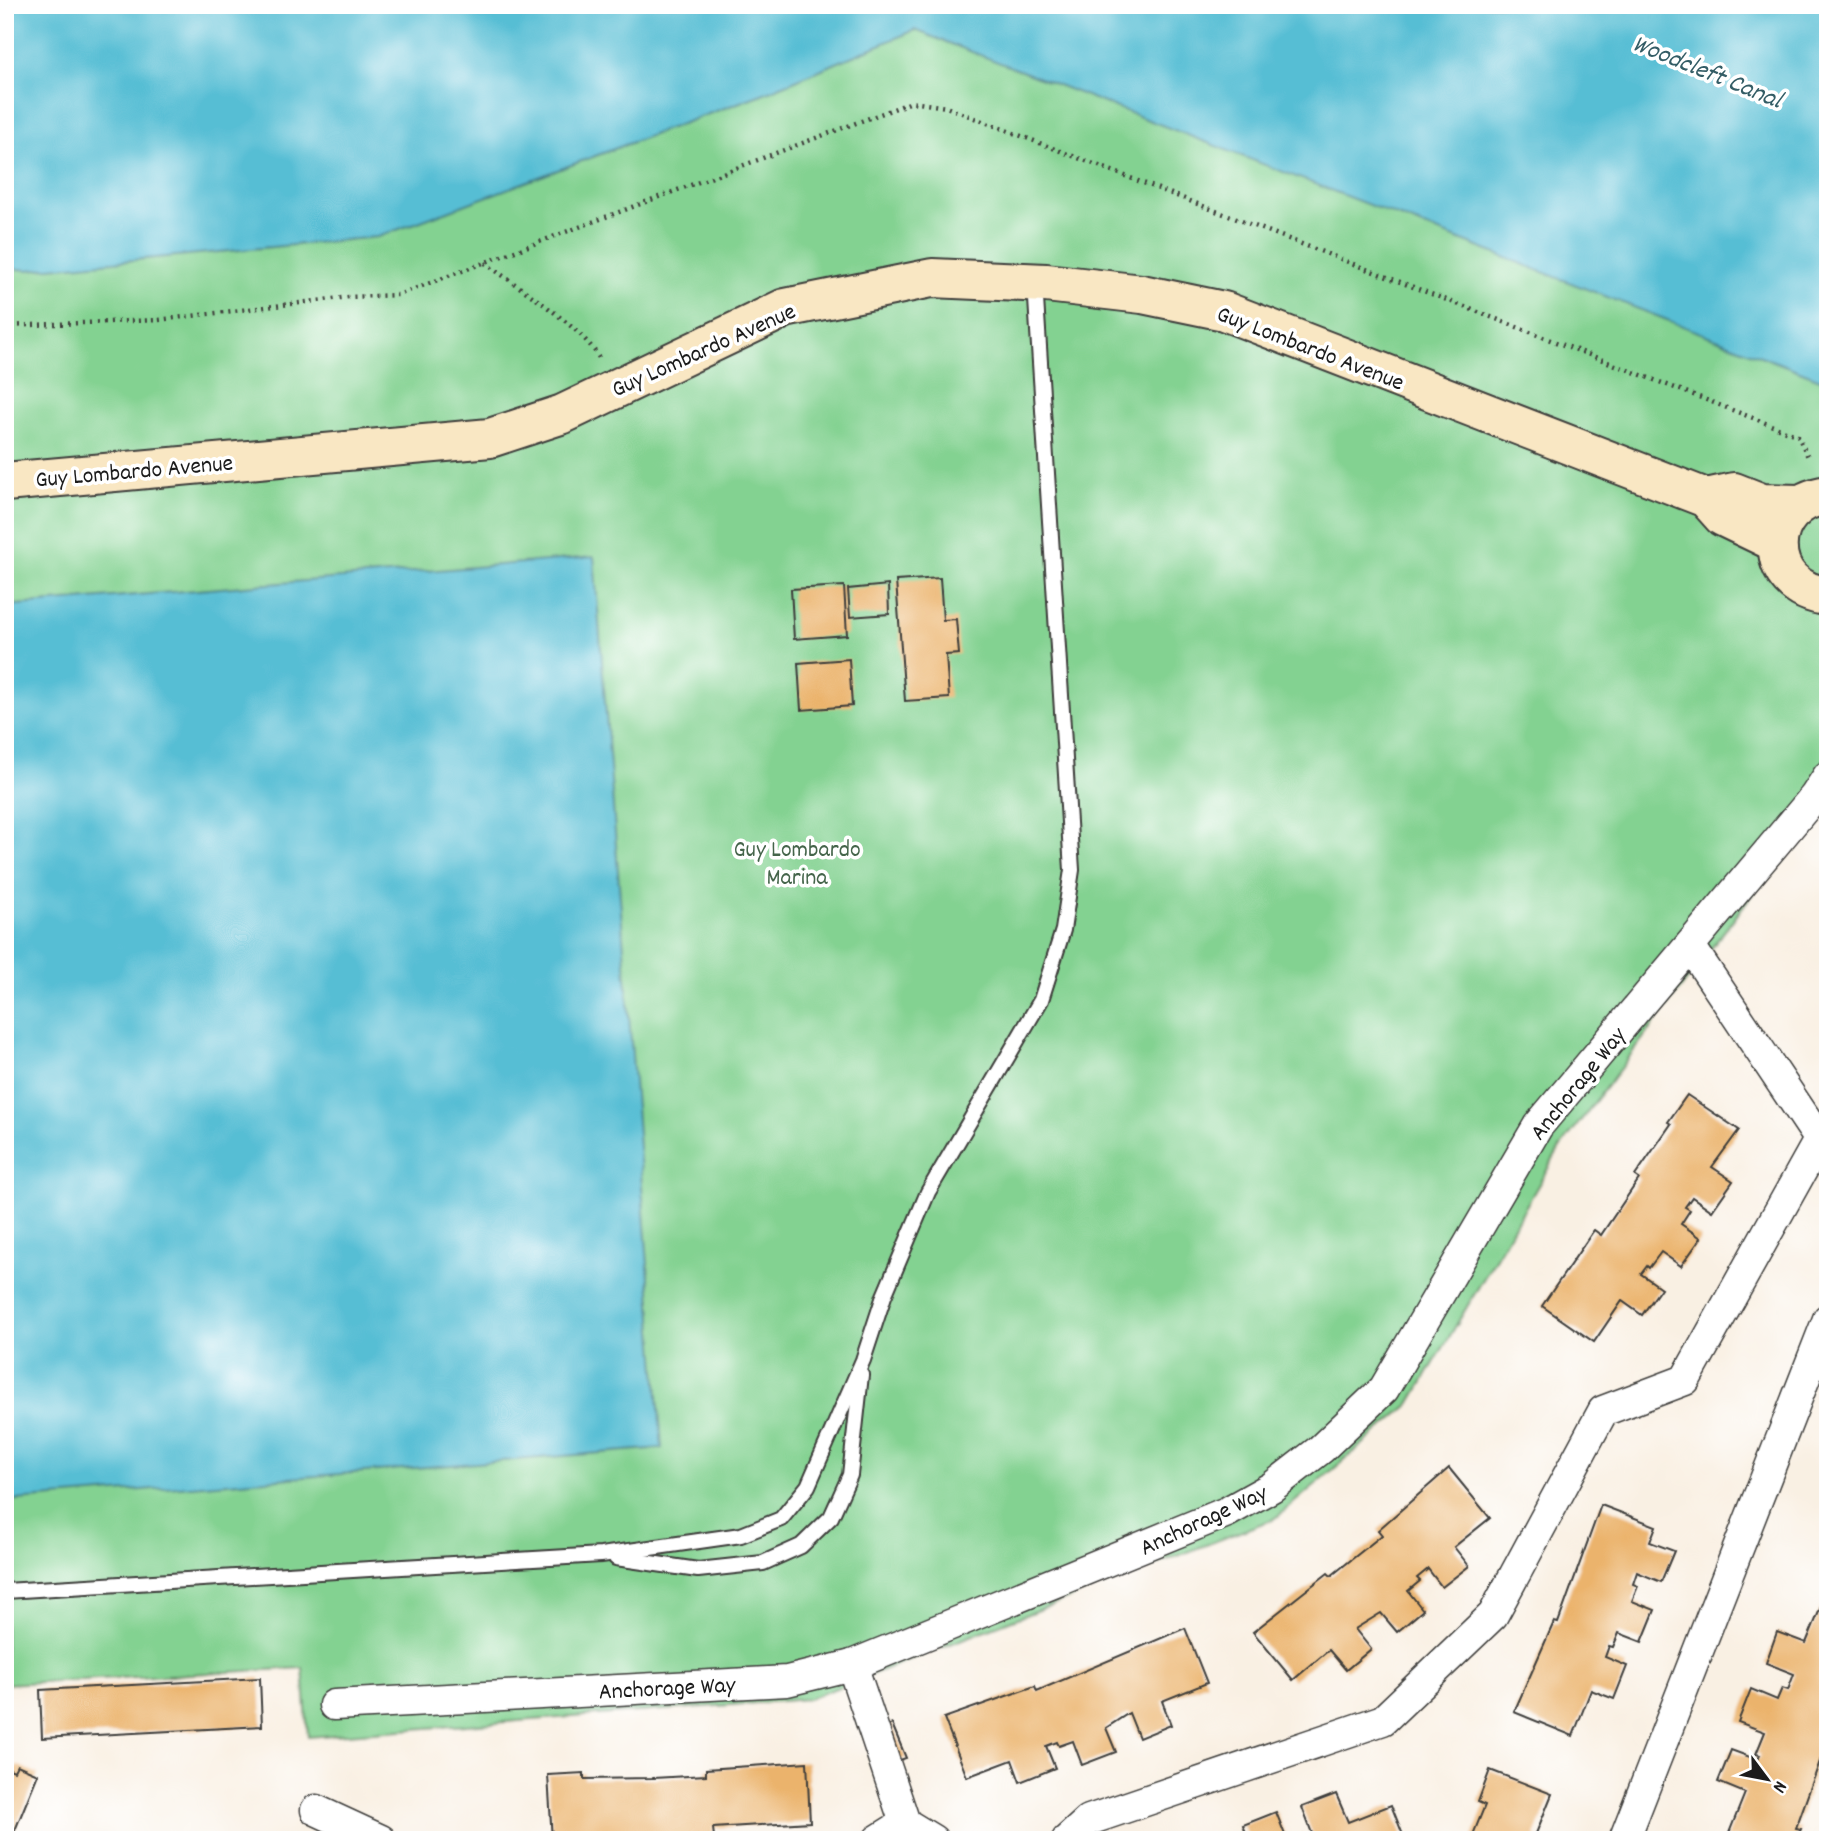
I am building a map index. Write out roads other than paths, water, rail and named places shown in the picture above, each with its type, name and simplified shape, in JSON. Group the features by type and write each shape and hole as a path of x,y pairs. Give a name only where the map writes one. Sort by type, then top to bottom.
{"street":[{"name":"Guy Lombardo Avenue","path":"5,482 491,438 563,414 785,308 932,278 1035,282 1142,294 1224,311 1706,498 1723,517 1777,543 1781,526 1814,500"},
{"name":"Guy Lombardo Avenue","path":"1706,498 1734,492 1762,503 1814,500"},
{"path":"1777,543 1779,560 1787,576 1799,588 1815,595 1828,596"},
{"name":"Anchorage Way","path":"334,1705 787,1681 852,1665 1227,1512 1272,1487 1321,1449 1384,1389 1538,1126 1815,796 1828,776"},
{"path":"1067,1840 1089,1820 1382,1720 1493,1615 1603,1411 1685,1380 1824,1146 1690,946"},
{"path":"1624,1840 1828,1319"},
{"path":"852,1665 905,1823 933,1840"},
{"path":"316,1810 381,1840"},
{"path":"878,1840 905,1823"}],"lane":[{"path":"5,1591 601,1555 741,1535 781,1519 808,1486 863,1360 884,1296 928,1192 1041,1000 1065,918 1072,870 1035,282"},
{"path":"601,1555 698,1570 763,1563 801,1545 831,1517 850,1475 863,1360"}],"water":[{"name":"Woodcleft Canal","path":"5,5 1825,5 1828,7 1828,382 915,30 762,94 378,237 28,270 5,268"},
{"path":"594,557 662,1448 5,1501 5,606"}],"park label":[{"name":"Guy Lombardo Marina","path":"797,862"}]}
